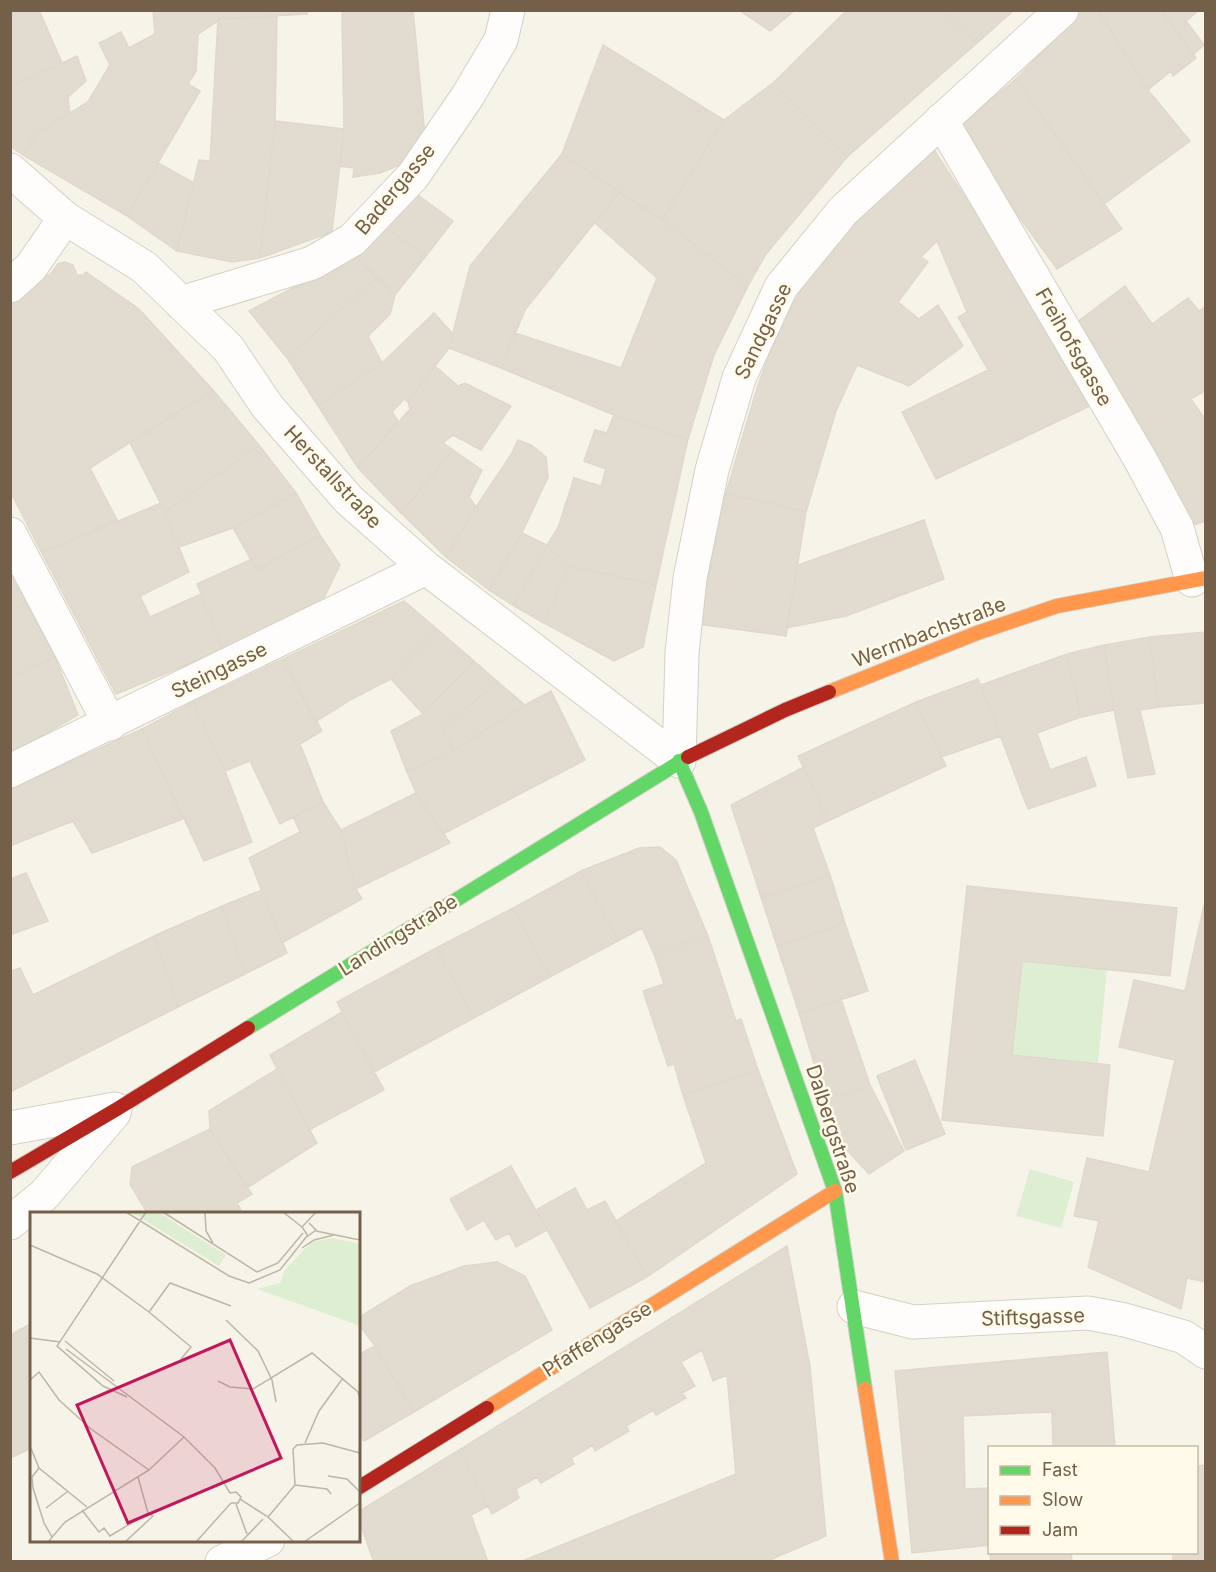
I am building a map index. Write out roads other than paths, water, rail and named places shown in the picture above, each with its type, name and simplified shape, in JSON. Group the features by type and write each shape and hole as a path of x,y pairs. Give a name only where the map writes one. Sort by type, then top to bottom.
{"street":[{"name":"Badergasse","path":"182,303 312,263 352,240 413,176 467,97 501,40 508,10"},
{"name":"Sandgasse","path":"680,761 682,653 690,578 712,470 739,378 781,287 843,211 1062,10"},
{"name":"Freihofsgasse","path":"941,120 1140,459 1177,528 1199,579"},
{"name":"Herstallstraße","path":"10,170 65,218 144,267 182,303 228,348 267,406 349,500 426,568 680,761"},
{"path":"10,286 31,267 65,218"},
{"path":"10,534 110,724"},
{"name":"Steingasse","path":"10,771 426,568"},
{"name":"Wermbachstraße","path":"680,761 785,710 977,633 1057,606 1199,579"},
{"name":"Landingstraße","path":"10,1172 117,1109 680,761"},
{"name":"Dalbergstraße","path":"680,761 705,823 836,1191 892,1562"},
{"name":"Landingstraße","path":"10,1128 117,1109"},
{"name":"Landingstraße","path":"10,1223 44,1195 117,1109"},
{"name":"Pfaffengasse","path":"360,1487 836,1191"},
{"name":"Stiftsgasse","path":"854,1307 913,1322 1088,1314 1125,1320 1184,1337 1206,1352"},
{"path":"222,1562 264,1542"}]}
